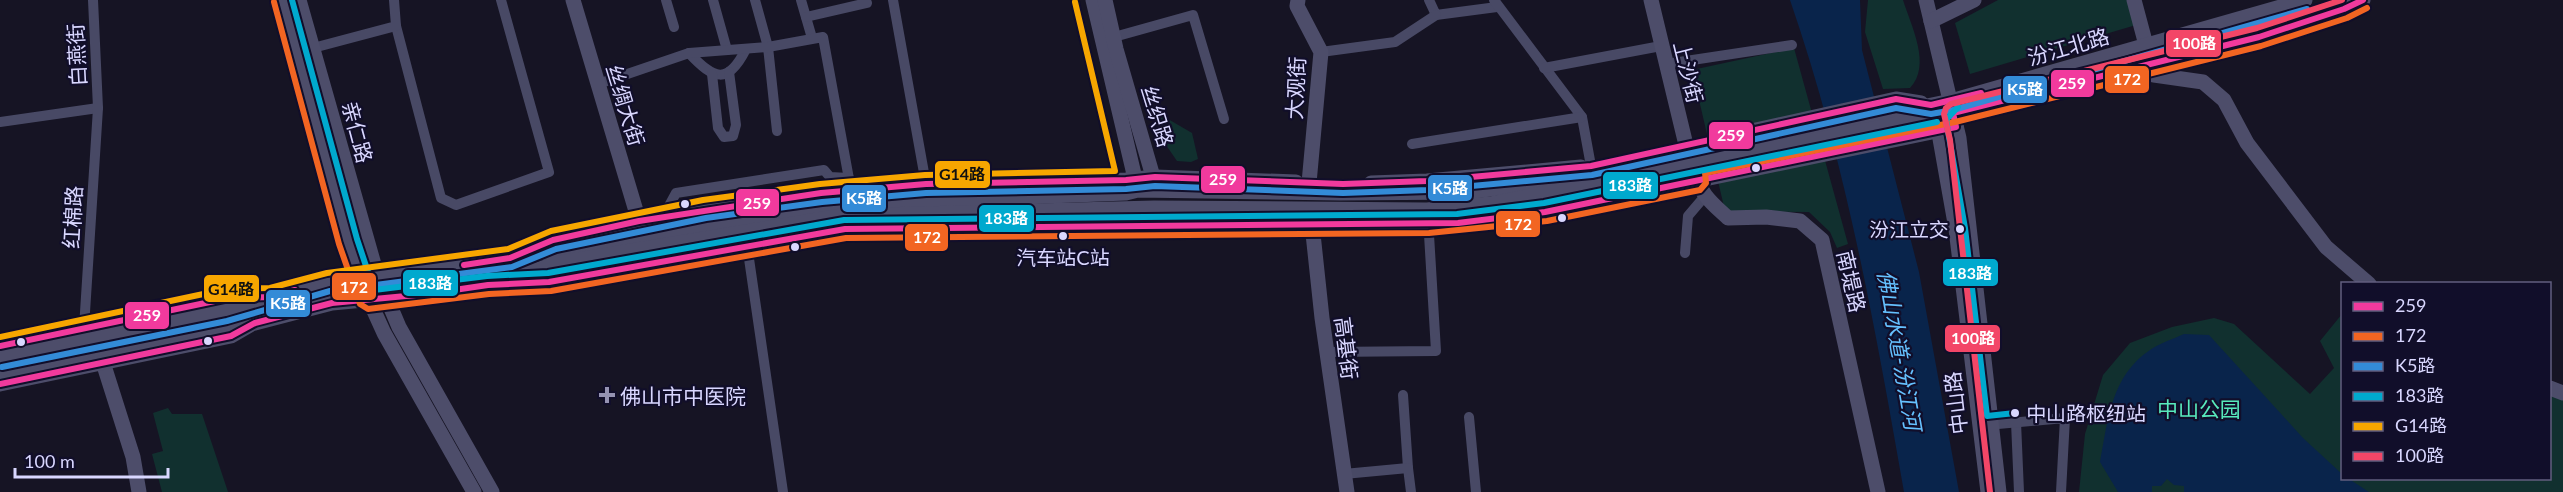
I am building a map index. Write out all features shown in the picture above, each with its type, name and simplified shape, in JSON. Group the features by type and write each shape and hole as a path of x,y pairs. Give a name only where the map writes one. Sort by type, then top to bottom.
{"main road":[{"name":"亲仁路","path":"283,0 359,278 368,300"},
{"name":"亲仁路","path":"299,0 377,275 386,298"},
{"name":"丝绸大街","path":"573,0 639,221"},
{"path":"1084,0 1131,185"},
{"name":"丝织路","path":"1093,0 1131,185 1154,208"},
{"name":"丝织路","path":"1105,0 1113,37 1156,184 1154,208"},
{"name":"大观街","path":"1298,0 1297,6 1321,52 1310,183"},
{"name":"上沙街","path":"1651,0 1691,162"},
{"name":"中山路","path":"1926,0 1953,114 1985,425 1988,492"},
{"path":"1931,21 1974,0"},
{"path":"2134,0 2154,75 2203,82 2224,100 2247,143 2326,247 2366,282"},
{"name":"汾江北路","path":"1953,114 2306,0"},
{"name":"汾江北路","path":"1734,146 1953,114 2259,37 2344,9 2363,0"},
{"path":"0,384 228,325 255,322 332,303 488,285 549,282 845,229 1311,217 1428,217 1545,212 1734,146 1896,99 1935,118"},
{"path":"0,358 225,312 328,282 510,258 837,204 1156,184 1427,181 1591,166 1691,162 1721,176 1935,118"},
{"name":"中山路","path":"1935,118 1956,229 1985,425 1999,492"},
{"path":"1156,184 1467,192 1691,162 1734,146"},
{"name":"南堤路","path":"1691,162 1706,196 1728,218 1800,221 1822,240 1878,492"},
{"path":"510,258 554,240 639,221 850,184 1131,185"},
{"path":"488,285 559,263 841,216 1154,208 1311,217"},
{"name":"高基街","path":"1311,217 1326,352 1347,492"},
{"path":"0,346 230,298 271,297"},
{"path":"386,298 399,327 492,492"},
{"path":"368,300 384,333 474,492"},
{"path":"0,371 101,357"},
{"path":"101,357 133,457 139,492"}],"street":[{"name":"白燕街","path":"93,0 98,108"},
{"path":"394,0 396,26 441,198 456,205 549,172 501,0"},
{"path":"666,0 674,27"},
{"path":"713,0 727,50"},
{"path":"755,0 768,47 777,131"},
{"path":"801,0 812,38"},
{"path":"893,0 926,184"},
{"path":"1429,0 1436,15"},
{"path":"806,17 867,3"},
{"path":"1321,52 1395,42 1436,15 1495,3 1582,117 1591,166"},
{"path":"1113,37 1193,15 1224,119"},
{"path":"313,48 396,26"},
{"path":"598,84 689,53 768,47 823,37 850,184 830,177 824,170 676,193 663,217"},
{"path":"1666,64 1792,45"},
{"path":"1544,68 1661,46"},
{"path":"689,53 712,74 729,72 737,66 746,49"},
{"path":"712,74 718,128 724,137 733,136 736,125 729,72"},
{"path":"0,122 98,108"},
{"name":"红棉路","path":"84,328 98,108"},
{"path":"1412,144 1582,117"},
{"path":"1684,253 1688,216 1706,196"},
{"path":"1326,352 1436,351 1428,217"},
{"path":"747,245 783,492"},
{"path":"1403,395 1411,492"},
{"path":"1469,417 1476,492"},
{"path":"1985,425 2065,418 2061,492"},
{"path":"2016,422 2019,492"},
{"path":"1344,474 1408,468"}],"green space":[{"path":"1868,0 1903,0 1915,33 1920,57 1916,79 1910,88 1883,89 1865,32"},
{"path":"1998,0 2128,0 2136,25 1970,74 1955,23"},
{"path":"1794,48 1848,244 1837,248 1830,232 1809,212 1725,211 1692,70"},
{"path":"1156,112 1192,133 1198,159 1191,162 1177,161 1166,145"},
{"name":"中山公园","path":"2341,315 2341,480 2551,480 2551,392 2563,397 2563,492 2079,492 2085,434 2103,375 2130,343 2172,327 2214,318 2234,324 2310,394 2334,368 2320,341"},
{"path":"168,408 172,414 202,414 228,492 162,492 152,454 163,451 153,413"}],"water":[{"name":"佛山水道-汾江河","path":"1790,0 1860,0 1862,50 1919,272 1959,492 1904,492 1870,305 1843,182 1810,60"},
{"name":"中山公园","path":"2184,334 2209,335 2303,438 2341,473 2341,480 2351,480 2369,492 2184,492 2184,486 2174,485 2167,479 2161,486 2152,486 2152,492 2118,492 2100,462 2113,400 2127,373 2137,361 2162,343"}],"transit line":[{"name":"183路","path":"292,0 357,239 374,290 487,276 548,273 844,220 1457,214 1544,203 1937,122"},
{"name":"100路","path":"1990,492 1950,140 1944,114 1946,108 1951,104 2257,28 2342,0"},
{"name":"259","path":"0,384 231,336 255,323 332,303 427,294 488,285 549,282 845,229 1458,223 1545,212 1956,127 1953,113 2259,37 2344,9 2363,0"},
{"name":"172","path":"274,2 339,244 360,304 368,309 489,294 551,291 846,238 1429,233 1547,221 1700,190 1706,183 1705,173 1955,122 2261,46 2347,18 2367,8"},
{"name":"G14路","path":"0,337 227,289 270,288 327,273 508,249 551,231 703,200 820,184 925,175 1115,171 1075,2"},
{"name":"K5路","path":"2,367 227,321 330,291 512,267 556,249 706,218 822,202 926,193 1126,189 1155,186 1343,193 1428,190 1592,175 1896,108 1931,114 1953,110 2307,9"},
{"name":"259","path":"464,265 510,258 553,240 639,221 821,193 926,184 1126,180 1155,177 1343,184 1427,181 1591,166 1896,99 1931,105 1981,93"},
{"name":"183路","path":"1958,107 1946,120 1965,228 1987,416 2015,413"},
{"name":"259","path":"0,346 229,298 271,297 295,290"}],"place":[{"name":"汾江立交","path":"1960,229"},
{"name":"汽车站C站","path":"1063,236"},
{"name":"佛山市中医院","path":"607,395"},
{"name":"中山路枢纽站","path":"2015,413"}]}
